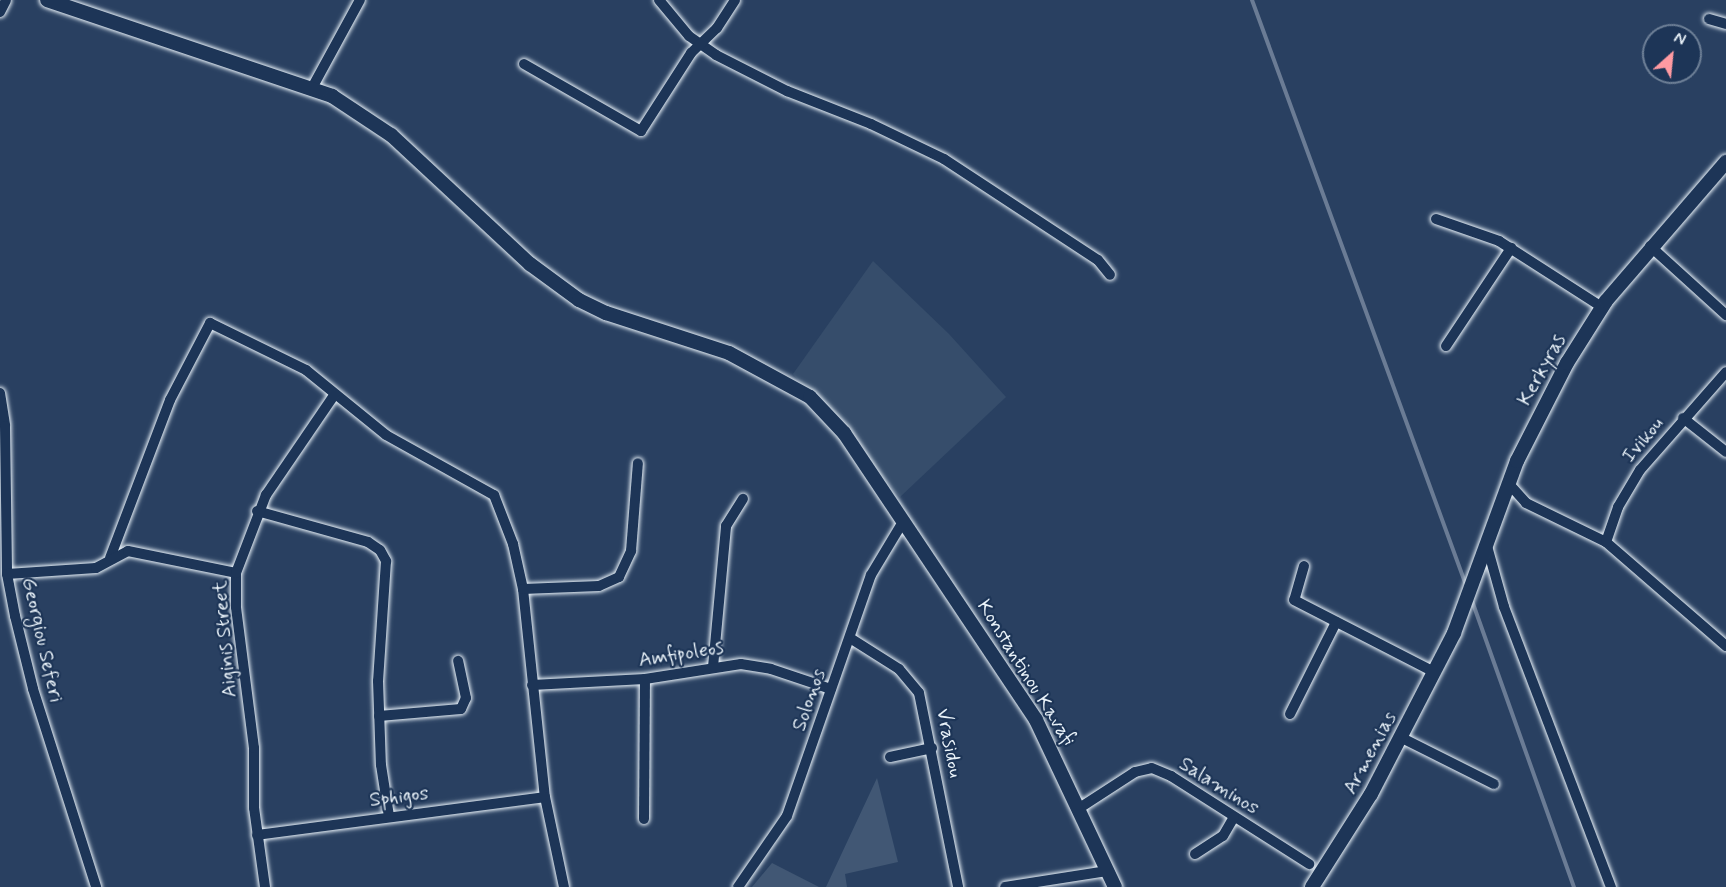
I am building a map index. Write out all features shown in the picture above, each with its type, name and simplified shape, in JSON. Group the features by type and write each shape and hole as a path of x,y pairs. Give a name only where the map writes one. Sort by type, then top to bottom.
{"street":[{"path":"0,12 6,0"},
{"name":"Konstantinou Kavafi","path":"51,0 312,88 364,115 391,135 530,264 579,300 606,312 729,353 810,397 844,433 1036,720 1115,887"},
{"path":"312,88 360,0"},
{"path":"659,0 700,44 787,91 872,124 944,159 1098,260 1110,275"},
{"path":"524,64 641,131 700,44 717,28 735,0"},
{"path":"1709,19 1726,24"},
{"name":"Kerkyras","path":"1454,633 1533,426 1602,307 1650,246 1726,162"},
{"path":"1436,219 1510,248 1602,307"},
{"path":"1650,246 1726,315"},
{"path":"1446,346 1510,248"},
{"path":"110,558 170,400 210,323 306,370 386,435 494,495 513,544 523,589 544,797 564,887"},
{"name":"Ivikou","path":"1606,542 1618,507 1635,478 1683,418 1726,372"},
{"name":"Georgiou Seferi","path":"0,393 5,426 8,574 33,689 96,887"},
{"name":"Aiginis Street","path":"265,887 258,835 254,741 236,607 236,573 257,511 335,394"},
{"path":"1683,418 1726,452"},
{"path":"523,589 599,586 619,577 632,551 638,463"},
{"path":"1510,485 1526,503 1606,542 1726,646"},
{"path":"713,667 726,525 742,499"},
{"path":"257,511 368,542 383,555 388,572 379,652 379,716 389,816"},
{"name":"Solonos","path":"738,887 769,848 787,816 871,575 904,520"},
{"path":"8,574 96,568 110,558 128,551 140,552 187,566 236,573"},
{"path":"1485,551 1504,607 1611,887"},
{"path":"1304,566 1294,600 1434,672"},
{"path":"1290,714 1336,622"},
{"name":"Armenias","path":"1312,887 1371,794 1454,633"},
{"name":"Vrasidou","path":"850,638 892,664 914,684 924,705 958,887"},
{"path":"379,716 461,709 466,698 458,661"},
{"name":"Amfipoleos","path":"532,685 645,680 713,667 756,665 831,688"},
{"path":"644,819 645,680"},
{"path":"1400,737 1494,784"},
{"path":"890,757 932,748"},
{"name":"Salaminos","path":"1078,809 1135,772 1152,768 1309,864"},
{"name":"Sphigos","path":"258,835 544,797"},
{"path":"1195,854 1223,836 1234,817"},
{"path":"1005,887 1107,870"}],"shaded area":[{"path":"873,261 949,334 1006,397 900,497 793,374"},
{"path":"877,778 898,862 845,874 847,887 826,887"},
{"path":"772,863 819,887 752,887"}],"waterway":[{"path":"1252,0 1466,585"},
{"path":"1471,598 1574,887"}]}
